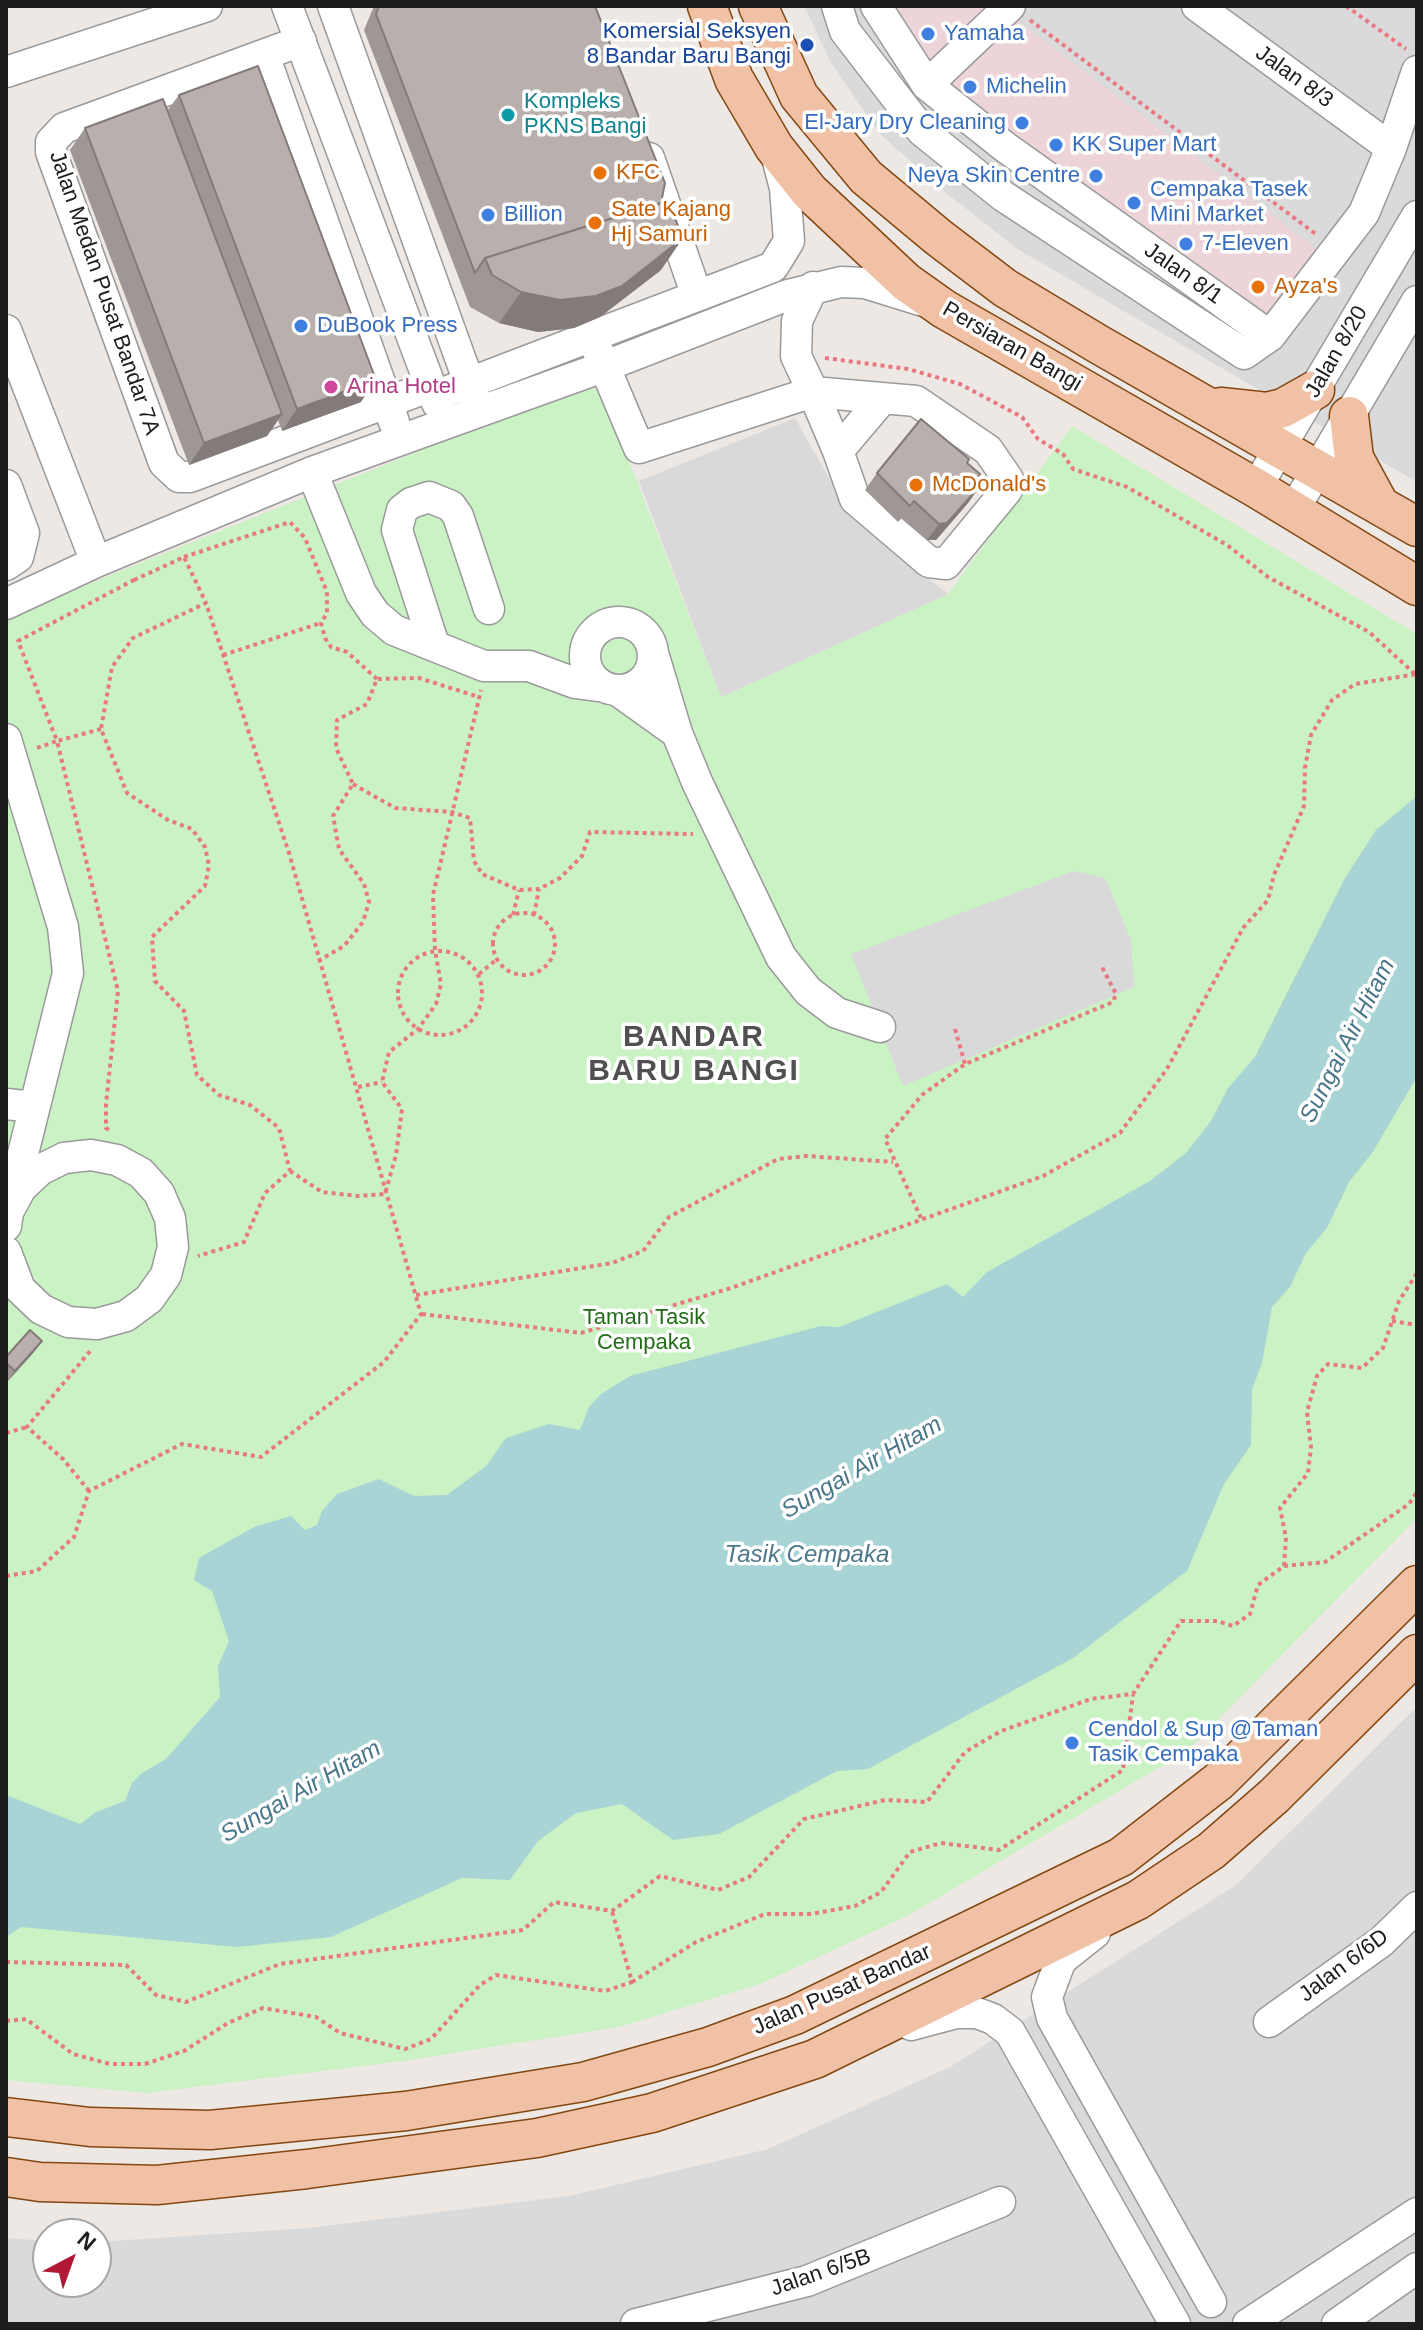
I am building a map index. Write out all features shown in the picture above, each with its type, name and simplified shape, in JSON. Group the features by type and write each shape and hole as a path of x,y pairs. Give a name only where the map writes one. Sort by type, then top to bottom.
{"main road":[{"name":"Persiaran Bangi","path":"707,6 734,79 774,147 809,191 847,230 906,282 944,309 1256,488 1417,586"},
{"name":"Persiaran Bangi","path":"758,6 799,96 866,177 1005,288 1417,527"},
{"path":"1207,405 1267,412 1283,408 1315,390"},
{"path":"1349,416 1354,458 1379,504"},
{"name":"Jalan Pusat Bandar","path":"6,2117 90,2127 210,2130 406,2111 583,2082 708,2047 795,2015 1121,1857 1219,1781 1417,1585"},
{"path":"6,2177 40,2182 157,2185 307,2169 537,2138 652,2113 815,2059 1138,1900 1211,1851 1274,1796 1417,1654"},
{"path":"6,2135 90,2127"}],"street":[{"path":"6,72 207,6"},
{"path":"287,6 438,403"},
{"path":"333,6 480,411"},
{"path":"837,6 845,31 922,131 1003,196 1244,354 1270,336 1364,213 1391,148 1417,71"},
{"name":"Jalan 8/1","path":"876,6 927,85 1005,147 1270,336"},
{"name":"Jalan 8/3","path":"1197,6 1391,148"},
{"path":"927,85 1016,10"},
{"path":"157,127 146,99 301,41"},
{"path":"264,55 395,424 438,403 480,411 800,291 841,282 865,283 944,309"},
{"name":"Jalan Medan Pusat Bandar 7A","path":"146,99 64,128 51,142 51,152 164,463 179,477 190,477 279,443"},
{"path":"640,134 697,296"},
{"path":"6,604 117,566 312,472 469,383 773,267 789,241 785,188 774,147"},
{"name":"Jalan 8/20","path":"1256,488 1417,216"},
{"path":"773,267 800,291"},
{"path":"592,337 639,448 813,392 916,401 988,450 1008,479 1007,490 946,564 929,562 855,499 838,451 813,392 796,356 800,291"},
{"name":"Jalan 8/20","path":"1293,511 1417,301"},
{"path":"6,330 117,566"},
{"path":"838,451 883,398"},
{"path":"268,415 279,443 386,403"},
{"path":"312,472 361,593 394,630 484,666 529,666 575,683 611,689 639,684 652,665 653,653"},
{"path":"6,485 24,533 18,557 6,565"},
{"path":"434,645 397,530 402,510 411,503 429,497 451,506 458,516 489,609"},
{"path":"529,666 614,622 625,622 644,633 677,733 718,828 781,957 808,991 837,1013 880,1027"},
{"path":"594,632 588,641 585,662 589,673 677,733"},
{"path":"7,1219 20,1106 68,973 63,927 9,748"},
{"path":"20,1106 56,1147 78,1157"},
{"path":"6,1252 20,1289 41,1309 68,1322 97,1324 126,1316 149,1299 166,1275 173,1247 170,1218 159,1193 141,1173 117,1160 64,1158 40,1170 21,1188 7,1219"},
{"path":"1138,1900 1061,1960 1047,1997 1052,2018 1211,2302"},
{"name":"Jalan 6/6D","path":"1269,2022 1413,1921"},
{"path":"815,2059 956,2013 977,2013 993,2019 1010,2032 1176,2324 1183,2313 1199,2304 1211,2302 1228,2306 1246,2324 1417,2213"},
{"name":"Jalan 6/5B","path":"636,2324 807,2281 1000,2202"},
{"path":"1337,2324 1417,2268"}],"path":[{"path":"1346,6 1417,57"},
{"path":"1016,10 1335,249"},
{"path":"796,356 908,369 960,384 1022,417 1038,439 1063,454 1073,469 1127,487 1157,503 1194,528 1227,545 1268,577 1369,632 1416,674"},
{"path":"115,1133 106,1128 106,1104 118,991 57,741 18,641 117,566 184,557 290,522 305,538 327,592 327,613 321,623 223,655"},
{"path":"184,557 206,603 289,853 421,1314"},
{"path":"206,603 133,638 112,667 101,729 127,793 168,820 192,829 205,847 209,865 205,886 152,937 155,981 184,1011 197,1075 219,1095 250,1105 279,1128 290,1171 322,1192 358,1196 385,1194"},
{"path":"321,623 331,647 347,652 377,679 419,678 479,697"},
{"path":"385,1194 396,1155 402,1109 382,1082 389,1052 418,1029 436,1004 441,984 435,950 433,895 484,666"},
{"path":"421,1314 581,1333 731,1288 1043,1176 1120,1133 1167,1069 1243,928 1268,900 1274,875 1304,806 1305,768 1311,735 1332,700 1355,684 1416,674"},
{"path":"377,679 367,704 337,720 336,748 353,784 395,808 452,812 470,818 474,861 482,874 519,890 539,889 560,878 582,856 590,832 695,834 718,828"},
{"path":"9,748 57,741 101,729"},
{"path":"318,961 344,946 363,922 369,902 364,884 339,849 333,816 353,784"},
{"path":"534,915 539,889"},
{"path":"513,915 519,890"},
{"path":"513,915 534,915 544,920 555,939 551,960 544,969 524,976 513,974 496,960 493,950 496,928 513,915"},
{"path":"435,950 460,955 479,974 482,1001 469,1025 444,1035 418,1029 401,1009 399,983 411,961 435,950"},
{"path":"479,974 496,960"},
{"path":"921,1218 885,1139 922,1095 965,1064 1113,1002 1116,994 1102,967"},
{"path":"955,1029 965,1064"},
{"path":"358,1087 382,1082"},
{"path":"416,1295 612,1263 643,1251 669,1217 778,1159 807,1156 893,1162"},
{"path":"198,1256 244,1242 265,1193 290,1171"},
{"path":"195,1270 197,1242"},
{"path":"1284,1566 1286,1538 1280,1508 1308,1473 1311,1447 1307,1412 1317,1376 1328,1364 1362,1368 1383,1348 1399,1301 1417,1273"},
{"path":"6,1576 37,1571 74,1537 89,1491 182,1444 261,1457 384,1362 421,1314"},
{"path":"1392,1321 1417,1325"},
{"path":"6,1433 27,1427 87,1351 102,1347"},
{"path":"27,1427 63,1459 89,1491"},
{"path":"6,2021 26,2019 73,2054 110,2064 145,2064 184,2051 228,2023 263,2008 316,2017 340,2033 405,2049 431,2039 480,1985 496,1975 605,1991 632,1982 696,1942 765,1914 811,1914 855,1906 881,1892 910,1852 941,1843 999,1850 1123,1770 1133,1694 1181,1621 1217,1621 1233,1626 1250,1614 1258,1585 1284,1566 1325,1562 1409,1504 1417,1492"},
{"path":"6,1962 126,1965 156,1995 186,2002 280,1964 523,1930 554,1902 612,1911 660,1876 718,1890 749,1877 804,1819 885,1800 927,1802 965,1752 1001,1731 1091,1699 1133,1694"},
{"path":"612,1911 632,1982"}],"shaded area":[{"path":"804,6 1417,6 1417,482 1019,250 946,193 880,134 830,61"},
{"path":"885,6 998,6 1322,253 1269,322 927,73"},
{"path":"795,418 838,494 878,539 948,594 721,697 639,481"},
{"path":"1074,871 1105,878 1131,940 1134,987 903,1086 851,954"},
{"path":"1417,1707 1417,2324 6,2324 6,2238 32,2240 32,2298 112,2298 112,2241 310,2228 569,2196 768,2149 950,2067 1236,1885"}],"green space":[{"name":"Taman Tasik Cempaka","path":"584,385 598,391 607,405 721,697 948,594 1072,426 1417,634 1417,1518 1187,1751 909,1915 760,1984 619,2027 403,2061 147,2093 6,2080 6,617"}],"water":[{"name":"Tasik Cempaka","path":"1417,796 1417,1077 1372,1153 1349,1182 1327,1228 1306,1253 1290,1287 1272,1307 1262,1363 1252,1389 1251,1445 1224,1484 1187,1571 1073,1658 868,1769 837,1771 719,1834 673,1840 622,1804 576,1813 538,1841 510,1880 462,1878 331,1937 237,1947 21,1927 6,1937 6,1795 80,1824 96,1812 125,1801 132,1783 142,1773 166,1759 220,1697 218,1666 229,1641 212,1591 194,1580 199,1558 254,1527 291,1516 305,1530 317,1525 322,1511 337,1494 379,1479 414,1496 447,1495 486,1466 506,1438 549,1424 580,1430 589,1407 601,1394 630,1376 821,1326 839,1327 947,1284 963,1297 987,1272 1150,1181 1186,1153 1211,1121 1228,1088 1255,1057 1345,878 1376,830"}],"building":[{"name":"Kompleks PKNS Bangi","path":"379,6 595,6 665,183 661,203 485,258 475,273 376,14"},
{"path":"258,66 376,380 297,409 179,95"},
{"path":"163,99 282,414 204,443 85,128"},
{"path":"668,201 683,238 622,286 596,296 560,300 521,292 492,275 485,258"},
{"name":"McDonald's","path":"921,419 969,459 967,463 980,474 976,481 980,486 947,523 939,524 914,501 910,506 877,473"},
{"path":"30,1330 42,1341 15,1371 6,1363 6,1357"}],"place":[{"name":"Yamaha","path":"928,34"},
{"name":"Komersial Seksyen 8 Bandar Baru Bangi","path":"807,45"},
{"name":"Michelin","path":"970,87"},
{"name":"Kompleks PKNS Bangi","path":"508,115"},
{"name":"El-Jary Dry Cleaning","path":"1022,123"},
{"name":"KK Super Mart","path":"1056,145"},
{"name":"KFC","path":"600,173"},
{"name":"Neya Skin Centre","path":"1096,176"},
{"name":"Cempaka Tasek Mini Market","path":"1134,203"},
{"name":"Billion","path":"488,215"},
{"name":"Sate Kajang Hj Samuri","path":"595,223"},
{"name":"7-Eleven","path":"1186,244"},
{"name":"Ayza's","path":"1258,287"},
{"name":"DuBook Press","path":"301,326"},
{"name":"Arina Hotel","path":"331,387"},
{"name":"McDonald's","path":"916,485"},
{"name":"Cendol & Sup @Taman Tasik Cempaka","path":"1072,1743"}],"district":[{"name":"BANDAR BARU BANGI","path":"694,1055"}],"water label":[{"name":"Sungai Air Hitam","path":"1348,1041"},
{"name":"Sungai Air Hitam","path":"862,1468"},
{"name":"Sungai Air Hitam","path":"301,1792"}]}
